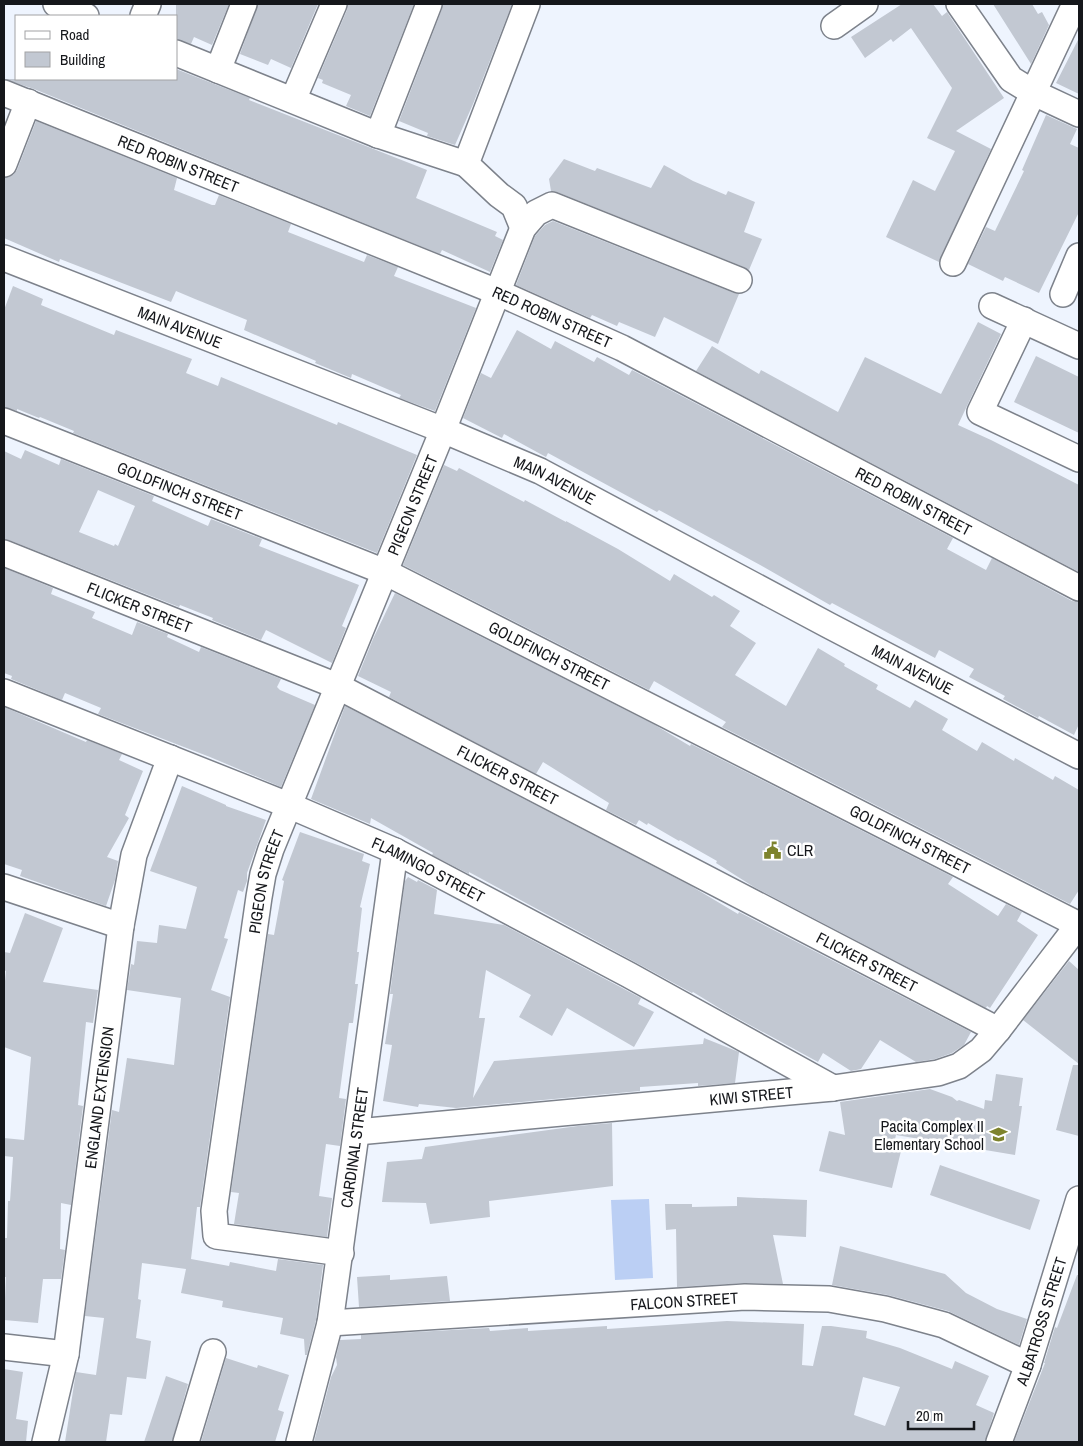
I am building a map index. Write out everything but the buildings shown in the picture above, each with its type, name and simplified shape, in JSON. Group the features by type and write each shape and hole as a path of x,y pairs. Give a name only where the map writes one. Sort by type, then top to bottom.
{"street":[{"path":"57,4 84,15"},
{"path":"218,70 244,4"},
{"path":"293,100 334,4"},
{"path":"378,135 429,4"},
{"path":"466,164 527,4"},
{"path":"834,26 865,4"},
{"path":"959,4 1011,79 1032,92 1079,114"},
{"path":"953,262 1075,4"},
{"path":"178,54 378,135 466,164 499,195 514,206 522,228 536,213 552,205 738,280"},
{"name":"RED ROBIN STREET","path":"4,93 497,292 622,348 1079,588"},
{"path":"4,164 28,102"},
{"name":"PIGEON STREET","path":"341,1253 216,1236 214,1211 263,874 288,805 385,572 522,228"},
{"path":"1062,294 1079,256"},
{"name":"MAIN AVENUE","path":"4,258 442,430 540,471 828,625 1079,756"},
{"path":"992,306 1079,346"},
{"path":"1024,320 980,412 1079,459"},
{"name":"GOLDFINCH STREET","path":"4,422 385,572 1079,924"},
{"name":"FLICKER STREET","path":"4,553 337,686 998,1030"},
{"name":"FLAMINGO STREET","path":"4,692 288,805 394,851 629,975 834,1088"},
{"name":"ENGLAND EXTENSION","path":"44,1442 66,1354 121,926 134,854 170,758"},
{"name":"CARDINAL STREET","path":"299,1442 330,1323 394,851"},
{"path":"4,887 121,926"},
{"name":"KIWI STREET","path":"357,1132 834,1088 938,1073 959,1066 981,1050 1079,924"},
{"name":"ALBATROSS STREET","path":"999,1442 1028,1365 1079,1199"},
{"name":"FALCON STREET","path":"330,1323 745,1297 829,1299 885,1309 944,1325 1028,1365"},
{"path":"4,1347 66,1354"},
{"path":"186,1442 213,1352"}],"shaded area":[{"path":"649,1199 653,1278 615,1280 611,1200"}],"place":[{"name":"CLR","path":"773,850"},
{"name":"Pacita Complex II Elementary School","path":"998,1135"}]}
